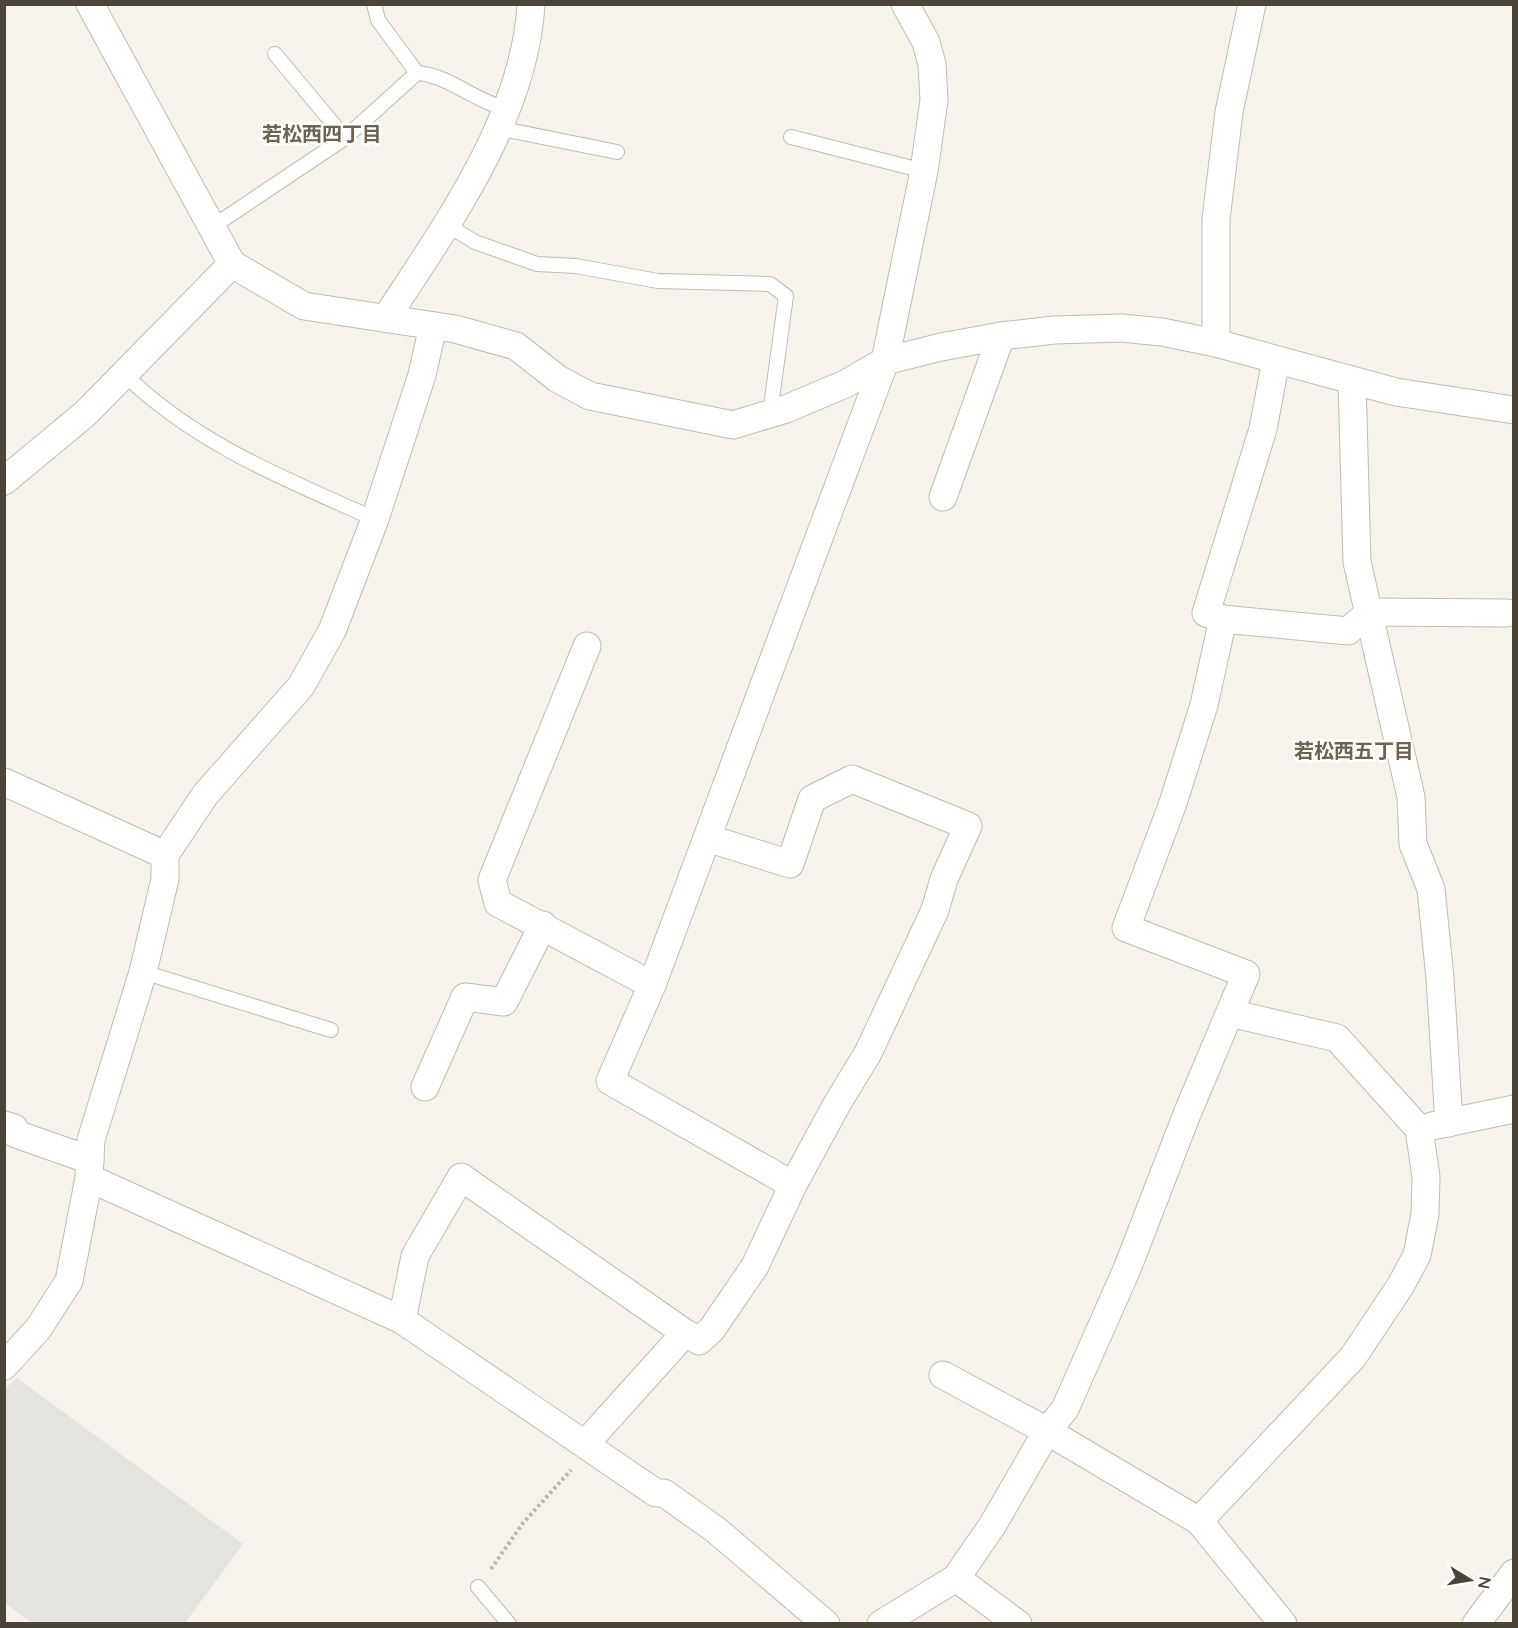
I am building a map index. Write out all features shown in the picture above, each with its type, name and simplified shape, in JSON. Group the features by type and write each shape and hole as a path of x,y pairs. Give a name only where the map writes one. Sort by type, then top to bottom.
{"street":[{"path":"90,4 231,264 304,306 495,338 516,346 558,380 590,396 733,425 845,384 885,361 941,347 1001,336 1054,330 1122,328 1162,332 1216,343 1396,392 1514,410"},
{"path":"386,318 447,225 502,118 523,52 531,4"},
{"path":"794,1185 610,1081 652,984 885,361 924,171 934,100 932,64 926,42 905,4"},
{"path":"1216,343 1216,219 1229,112 1252,4"},
{"path":"4,481 86,413 231,264"},
{"path":"4,1366 38,1329 69,1281 89,1169 91,1140 143,972 165,879 165,855 205,795 301,686 332,631 375,519 422,375 433,326"},
{"path":"943,497 1001,336"},
{"path":"1276,360 1263,429 1206,613 1223,619 1348,631 1370,612 1507,613"},
{"path":"1352,381 1357,562 1411,797 1413,844 1431,889 1440,978 1449,1123"},
{"path":"881,1623 956,1578 992,1526 1047,1431 1065,1409 1126,1269 1186,1114 1246,974 1126,928 1173,803 1197,727 1223,619"},
{"path":"588,646 492,880 498,903 652,984"},
{"path":"402,1320 416,1256 461,1177 699,1341 712,1329 755,1266 794,1185 837,1104 868,1053 935,909 944,879 968,825 852,779 812,799 790,864 707,838"},
{"path":"4,782 165,855"},
{"path":"425,1087 465,997 504,1002 543,925"},
{"path":"1199,1521 1353,1357 1401,1285 1417,1255 1425,1214 1426,1177 1419,1129 1337,1038 1230,1013"},
{"path":"1419,1129 1514,1109"},
{"path":"4,1125 14,1128 16,1134 402,1320 417,1333 589,1445 656,1493 664,1493 716,1530 826,1623"},
{"path":"589,1445 685,1333"},
{"path":"943,1375 1047,1431 1199,1521 1283,1623"},
{"path":"1476,1623 1514,1573"},
{"path":"956,1578 1018,1623"}],"lane":[{"path":"374,4 378,20 417,73 441,79 495,106 502,118 617,152"},
{"path":"275,54 345,138"},
{"path":"212,227 345,138 417,73"},
{"path":"791,137 924,171"},
{"path":"447,225 475,242 537,264 576,266 658,281 770,284 786,296 770,413"},
{"path":"123,374 153,402 242,459 375,519"},
{"path":"143,972 331,1030"},
{"path":"478,1587 508,1623"}],"path":[{"path":"478,1587 523,1523 589,1445"}],"shaded area":[{"path":"17,1378 243,1544 185,1623 32,1623 5,1603 5,1389"}],"district":[{"name":"若松西四丁目","path":"322,133"},
{"name":"若松西五丁目","path":"1354,750"}]}
